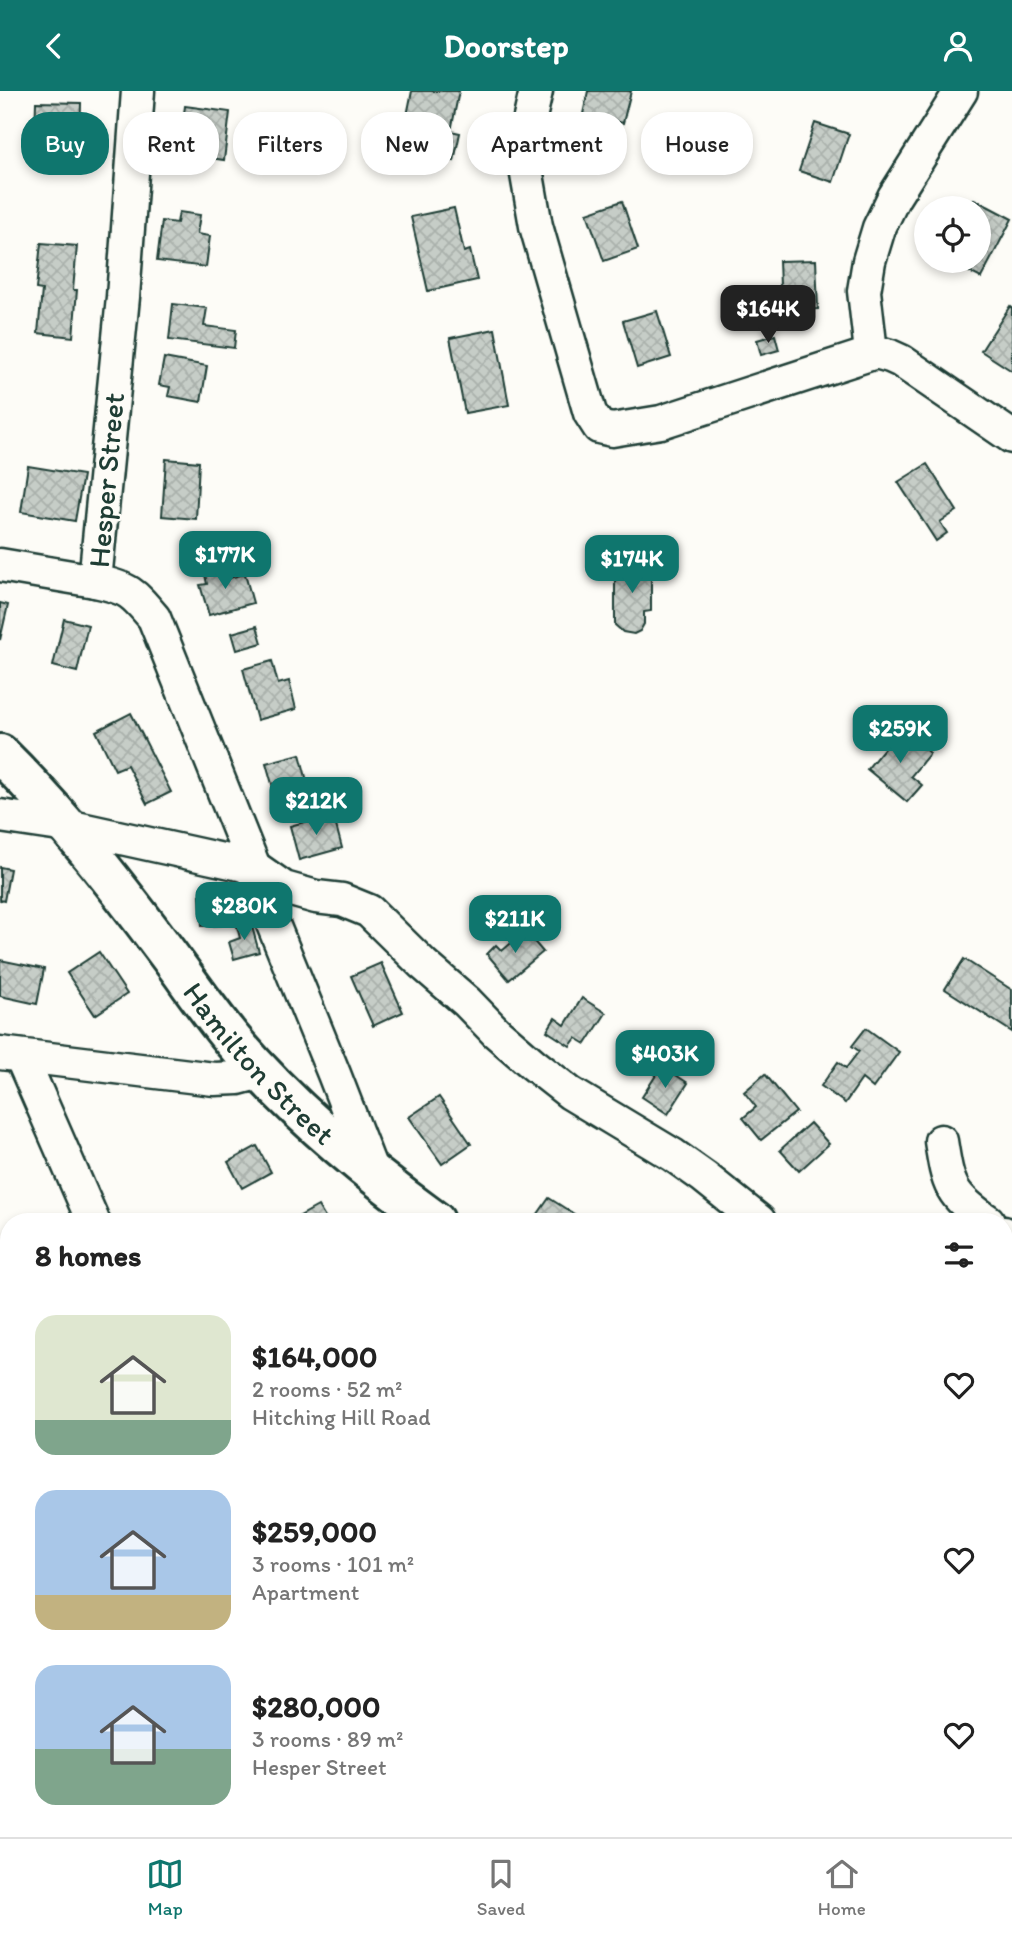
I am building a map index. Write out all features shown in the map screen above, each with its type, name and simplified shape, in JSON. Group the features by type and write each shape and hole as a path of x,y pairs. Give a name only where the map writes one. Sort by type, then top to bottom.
{"main road":[{"name":"Hamilton Street","path":"0,754 67,826 152,933 207,1009 261,1072 327,1134 425,1213"}],"street":[{"name":"Hesper Street","path":"138,91 95,581 133,593 154,618 372,1172"},
{"path":"536,91 529,122 526,169 536,226 590,413 599,427 612,430 661,422 871,352 901,361 1012,437"},
{"path":"871,352 864,291 879,228 894,197 961,91"},
{"path":"0,565 95,581"},
{"path":"0,816 67,826 254,867 284,888 316,897 342,900 369,911 533,1065 570,1093 673,1155 749,1213"},
{"path":"10,1054 214,1079 238,1078 261,1072"},
{"path":"10,1054 89,1213"},
{"path":"941,1141 946,1175 957,1198 977,1213"}],"building":[{"path":"412,91 459,91 453,121 453,112 408,112"},
{"path":"588,91 631,91 626,112 583,112"},
{"path":"36,102 81,103 81,112 36,112"},
{"path":"185,106 230,112 224,160 219,159 219,112 184,112"},
{"path":"815,123 849,134 833,182 799,171"},
{"path":"453,131 460,133 453,161"},
{"path":"622,201 638,249 604,261 587,213"},
{"path":"454,208 464,252 470,250 477,280 428,291 411,217"},
{"path":"991,208 1012,219 991,259"},
{"path":"179,212 200,215 197,234 210,236 206,267 157,261 162,221 177,223"},
{"path":"41,243 77,246 73,337 38,333 42,290 36,289"},
{"path":"816,260 818,309 781,310 779,261"},
{"path":"971,273 984,273 981,278"},
{"path":"173,304 207,308 204,326 236,330 234,348 169,340"},
{"path":"1010,306 1012,308 1012,371 981,351"},
{"path":"657,311 671,357 637,368 623,321"},
{"path":"495,329 509,405 465,413 450,338"},
{"path":"775,335 779,350 761,355 757,340"},
{"path":"164,358 207,366 201,402 168,396 170,387 159,385"},
{"path":"166,459 199,462 196,519 162,516"},
{"path":"927,464 957,511 940,522 947,533 936,541 898,482"},
{"path":"28,466 83,475 75,521 21,512"},
{"path":"615,561 651,561 651,611 644,612 644,624 640,631 634,634 623,632 615,625"},
{"path":"221,566 225,579 245,574 253,603 209,615 200,585 207,584 204,570"},
{"path":"0,603 8,605 0,640"},
{"path":"64,619 88,625 77,672 53,666"},
{"path":"257,626 262,643 237,650 232,633"},
{"path":"272,661 278,684 289,681 296,709 257,720 243,669"},
{"path":"131,713 171,792 147,804 127,765 115,770 96,731"},
{"path":"900,729 930,753 911,776 922,785 907,802 867,769"},
{"path":"300,754 309,789 276,798 266,763"},
{"path":"333,814 342,848 299,860 290,826"},
{"path":"0,867 10,869 4,901 0,900"},
{"path":"221,894 223,925 202,926 200,895"},
{"path":"251,923 259,952 234,959 229,942 240,938 237,927"},
{"path":"525,931 543,952 509,980 487,954 496,945 502,951"},
{"path":"99,952 127,994 95,1015 67,973"},
{"path":"964,959 1012,990 1012,1032 945,989"},
{"path":"0,960 44,969 37,1004 0,996"},
{"path":"381,963 403,1012 373,1026 351,976"},
{"path":"582,998 606,1013 586,1044 576,1038 570,1046 547,1031 555,1018 565,1025"},
{"path":"866,1028 899,1052 873,1088 862,1079 845,1103 821,1086 838,1062 846,1068 859,1051 852,1046"},
{"path":"662,1066 688,1083 668,1114 642,1097"},
{"path":"765,1074 796,1112 761,1140 743,1118 756,1107 744,1092"},
{"path":"439,1097 471,1144 442,1164 409,1117"},
{"path":"810,1123 829,1144 799,1171 780,1150"},
{"path":"257,1146 271,1172 242,1188 228,1162"},
{"path":"549,1198 572,1213 539,1213"},
{"path":"318,1206 322,1213 305,1213"}]}
